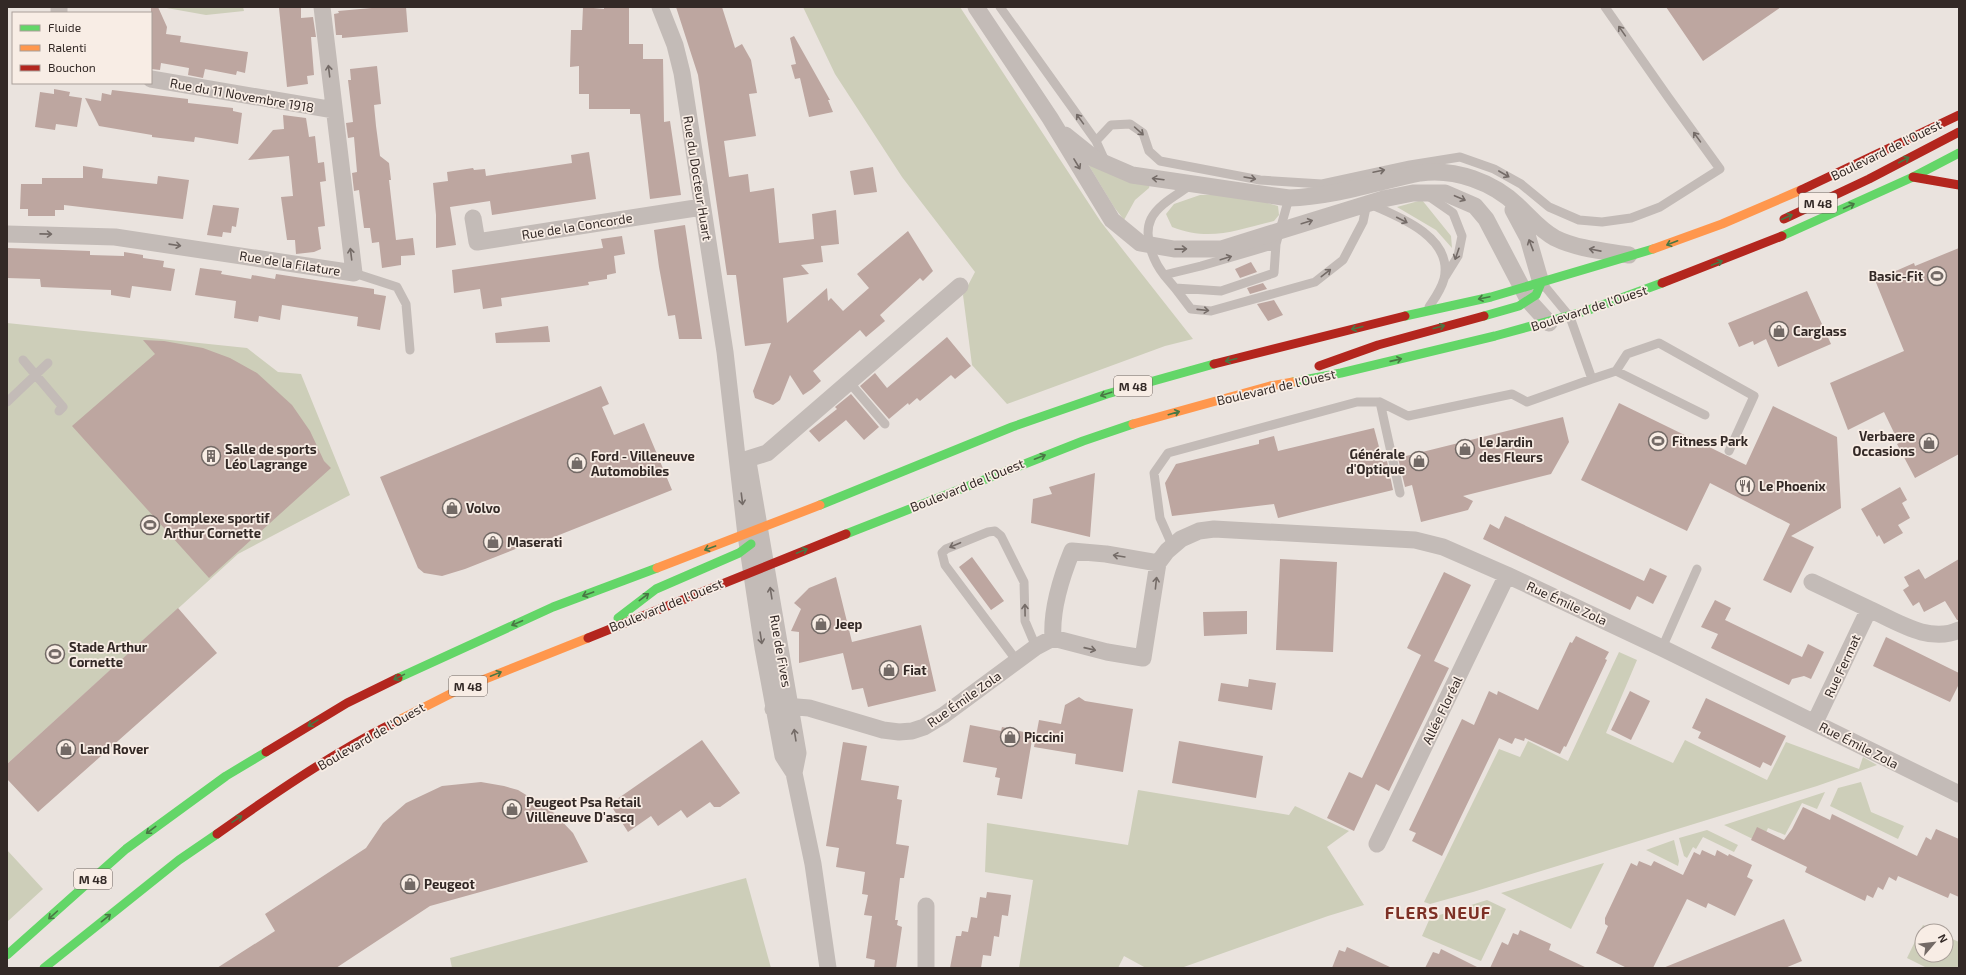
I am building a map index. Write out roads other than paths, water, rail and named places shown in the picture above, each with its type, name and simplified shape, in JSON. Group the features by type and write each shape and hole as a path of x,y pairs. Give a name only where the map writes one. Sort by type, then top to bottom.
{"main road":[{"name":"Boulevard de l'Ouest","path":"7,955 126,849 226,776 347,703 443,656 553,607 751,537 998,432 1086,401 1164,377 1428,310 1491,297 1525,294 1541,283 1634,256 1722,224 1824,180 1959,115"},
{"name":"M 48","path":"1775,223 1869,179 1959,132"},
{"name":"Boulevard de l'Ouest","path":"44,968 185,855 334,756 428,704 460,689 603,630 1083,441 1137,423 1270,386 1341,373 1570,316 1680,276 1786,234 1913,177 1959,153"},
{"path":"1913,177 1959,185"},
{"name":"M 48","path":"1680,276 1712,254"},
{"path":"1270,386 1340,358 1378,345 1507,310 1525,294 1538,292 1541,283"},
{"path":"603,630 646,595 656,589 732,556 751,537"}],"street":[{"name":"Rue de la Filature","path":"7,234 115,237 354,273 322,7"},
{"name":"Rue du Docteur Huart","path":"660,7 675,45 682,73 743,461 751,537"},
{"path":"976,7 1050,118 1112,220 1140,243 1174,249 1221,248 1278,237 1367,203 1422,192 1446,193 1475,206 1486,219 1525,294 1549,322"},
{"name":"Rue du 11 Novembre 1918","path":"152,79 334,110"},
{"path":"1050,118 1068,139 1095,159 1132,175 1289,198 1309,198 1430,172 1454,174 1485,184 1505,201 1518,218 1532,248 1541,283"},
{"name":"Boulevard de l'Ouest","path":"1485,184 1512,201 1535,224 1556,238 1594,250 1634,256"},
{"name":"Rue de la Concorde","path":"473,218 477,242 702,207"},
{"path":"743,461 767,453 960,286"},
{"name":"Rue Émile Zola","path":"773,709 790,707 809,708 883,730 899,732 924,727 944,715 1036,647 1053,638 1100,651 1143,658 1158,563 1172,545 1190,534 1206,529 1415,540 1443,547 1507,575 1815,722 1892,762 1959,794"},
{"name":"Rue de Fives","path":"751,537 790,707 798,753 794,773"},
{"path":"1053,638 1052,622 1063,574 1072,551 1106,554 1158,563"},
{"name":"Rue de Fives","path":"759,569 757,611 773,709 783,756 794,773 817,888 828,968"},
{"name":"Allée Floréal","path":"1377,844 1507,575"},
{"path":"1812,582 1926,634 1940,635 1959,630"},
{"name":"Rue Fermat","path":"1815,722 1869,609"},
{"path":"926,906 926,968"}],"lane":[{"path":"1000,7 1096,141 1107,164"},
{"path":"1096,141 1111,125 1130,124 1143,133 1149,152 1160,162 1260,180 1322,184 1410,164 1460,157 1494,169 1521,184 1549,207 1579,220 1602,222 1631,218 1660,207 1720,168 1668,97 1606,7"},
{"path":"1193,183 1162,206 1151,219 1149,228 1150,245 1158,267 1191,309 1211,311 1314,282 1343,260 1363,222 1367,203 1421,229 1434,240 1442,254 1445,269 1444,279"},
{"path":"1422,192 1453,213 1462,236 1458,256 1428,310"},
{"path":"1174,288 1221,291 1274,273 1278,237 1289,198"},
{"path":"1164,275 1201,266 1278,237"},
{"path":"354,273 397,287 406,304 410,350"},
{"path":"1541,283 1570,316 1592,379"},
{"path":"1172,545 1160,518 1154,473 1168,453 1356,402 1380,402 1408,416 1512,394 1526,402 1616,371 1627,354 1660,343 1754,396 1729,451"},
{"path":"23,360 63,407 59,411"},
{"path":"7,402 48,363"},
{"path":"1616,371 1705,416"},
{"path":"849,382 885,424"},
{"path":"1380,402 1400,493"},
{"path":"1017,661 945,565 942,553 946,549 988,532 995,531 1001,536 1024,582 1025,621 1036,647"},
{"path":"1662,648 1697,569"}],"place":[{"name":"Basic-Fit","path":"1937,276"},
{"name":"Carglass","path":"1779,331"},
{"name":"Fitness Park","path":"1658,441"},
{"name":"Verbaere Occasions","path":"1929,443"},
{"name":"Le Jardin des Fleurs","path":"1465,449"},
{"name":"Salle de sports Léo Lagrange","path":"211,456"},
{"name":"Générale d'Optique","path":"1419,461"},
{"name":"Ford - Villeneuve Automobiles","path":"577,463"},
{"name":"Le Phoenix","path":"1745,486"},
{"name":"Volvo","path":"452,508"},
{"name":"Complexe sportif Arthur Cornette","path":"150,525"},
{"name":"Maserati","path":"493,542"},
{"name":"Jeep","path":"821,624"},
{"name":"Stade Arthur Cornette","path":"55,654"},
{"name":"Fiat","path":"889,670"},
{"name":"Piccini","path":"1010,737"},
{"name":"Land Rover","path":"66,749"},
{"name":"Peugeot Psa Retail Villeneuve D'ascq","path":"512,809"},
{"name":"Peugeot","path":"410,884"}],"district":[{"name":"FLERS NEUF","path":"1438,912"}]}
